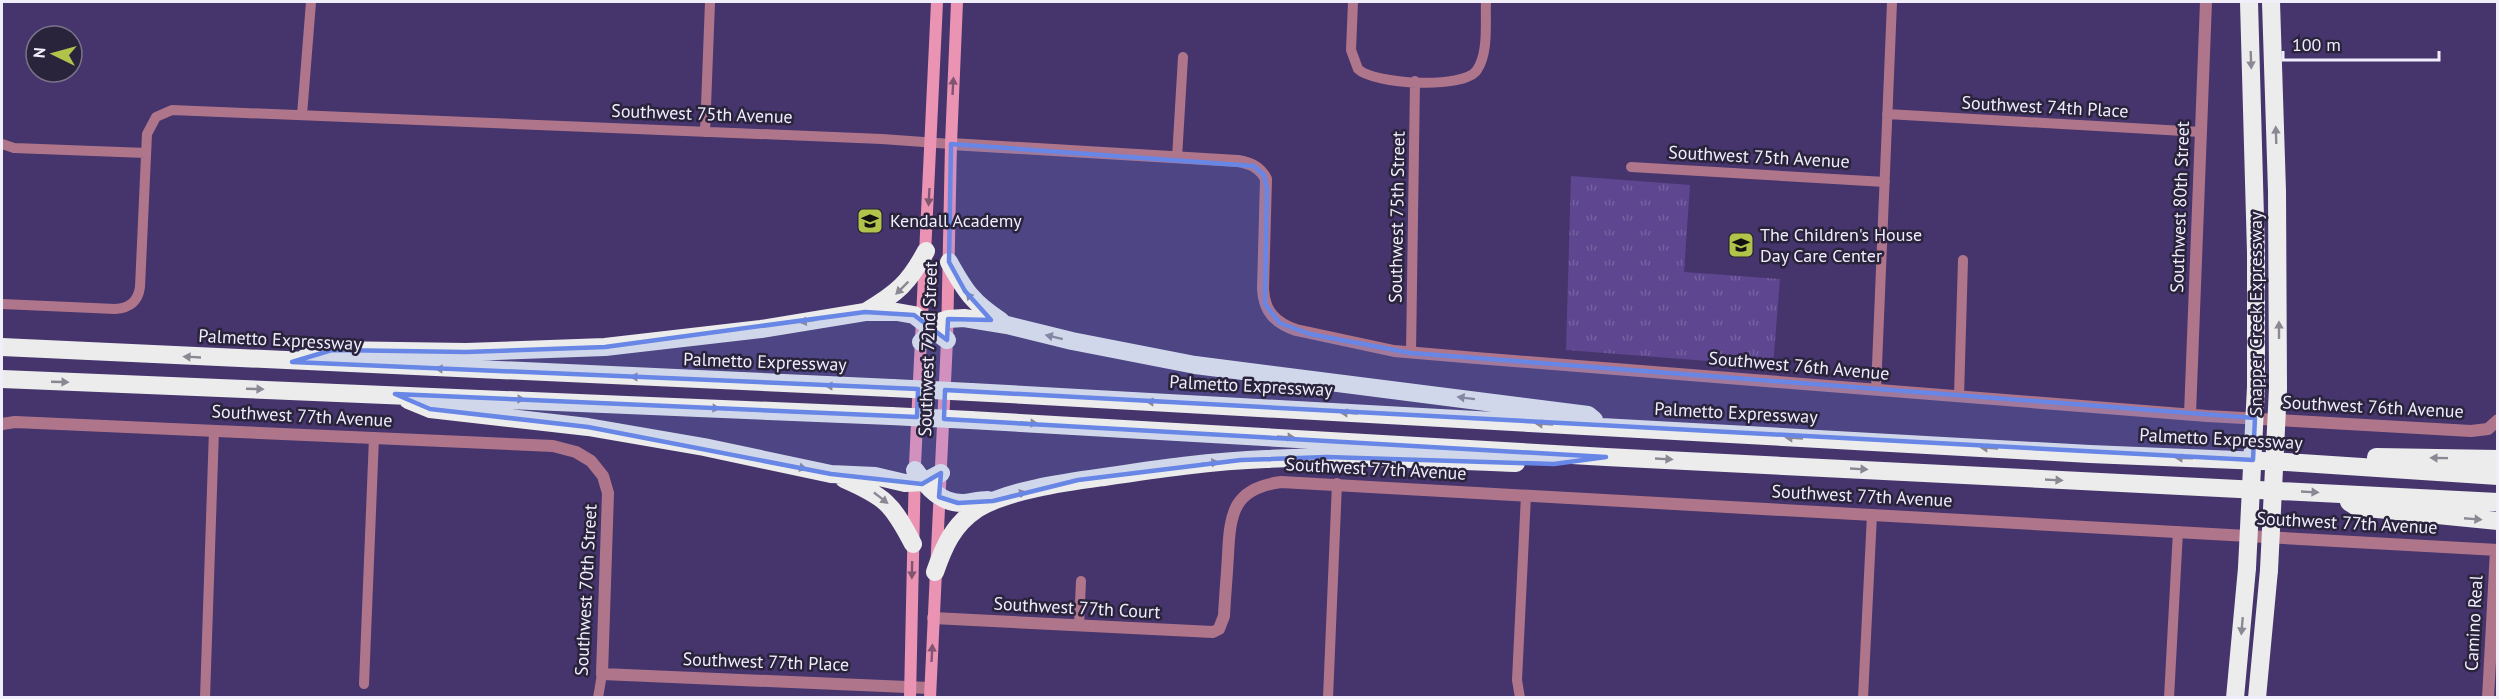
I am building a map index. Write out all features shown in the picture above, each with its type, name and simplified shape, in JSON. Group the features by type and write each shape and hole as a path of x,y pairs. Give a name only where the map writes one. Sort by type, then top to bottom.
{"highway":[{"name":"Snapper Creek Expressway","path":"2235,698 2247,568 2256,387 2256,253 2249,2"},
{"name":"Snapper Creek Expressway","path":"2257,698 2269,570 2278,388 2278,212 2271,2"},
{"path":"865,312 893,296 905,285 926,251"},
{"path":"949,262 965,291 975,303 1007,325"},
{"path":"292,362 332,350 466,352 605,347 749,331 865,312 904,313 948,340"},
{"path":"930,327 964,318 1195,365 1588,415 1602,427"},
{"name":"Palmetto Expressway","path":"2,347 972,392 2079,453 2270,461 2498,477"},
{"path":"2,379 891,416 1606,457 2498,502"},
{"path":"395,394 430,409 588,427 704,447 831,474 918,479 941,473"},
{"path":"2270,461 2295,454 2498,459"},
{"path":"918,479 939,497 958,503 993,501 1078,480 1252,459 1327,457 1554,464 1606,457"},
{"path":"831,474 876,493 899,516 913,544"},
{"path":"2334,494 2357,507 2498,521"},
{"path":"935,572 946,541 954,530 976,510 993,501"}],"main road":[{"name":"Southwest 72nd Street","path":"910,692 913,544 930,327 926,251 938,2"},
{"name":"Southwest 72nd Street","path":"930,327 949,262 957,2"},
{"name":"Southwest 72nd Street","path":"930,693 948,340"},
{"path":"911,616 933,618"}],"street":[{"path":"302,115 310,2"},
{"path":"705,132 710,2"},
{"path":"1353,2 1351,45 1353,61 1358,69 1369,76 1415,81 1459,81 1468,78 1478,68 1484,51 1486,2"},
{"path":"1876,390 1892,2"},
{"name":"Southwest 80th Street","path":"2190,414 2206,2"},
{"path":"1177,158 1183,57"},
{"name":"Southwest 75th Street","path":"1411,353 1415,81"},
{"name":"Southwest 75th Avenue","path":"146,153 148,131 156,117 176,109 932,142 1249,164"},
{"name":"Southwest 74th Place","path":"1887,114 2200,132"},
{"path":"2,144 14,148 146,153 140,291 135,302 115,309 2,304"},
{"name":"Southwest 76th Avenue","path":"1249,164 1258,168 1266,179 1263,289 1265,304 1271,316 1285,326 1296,330 1359,345 1411,353 2190,414 2471,431 2483,430 2494,423"},
{"name":"Southwest 75th Avenue","path":"1631,166 1885,182"},
{"path":"1959,396 1963,260"},
{"name":"Southwest 77th Avenue","path":"2,419 15,422 547,445 585,456"},
{"name":"Southwest 77th Avenue","path":"2,424 15,422"},
{"path":"205,698 214,430"},
{"path":"364,684 374,437"},
{"name":"Southwest 70th Street","path":"585,456 595,464 603,476 609,502 602,674 598,698"},
{"name":"Southwest 77th Avenue","path":"1219,629 1224,616 1229,528 1234,509 1247,493 1269,483 1288,481 2497,550"},
{"path":"1328,698 1337,483"},
{"path":"1520,698 1516,680 1526,495"},
{"path":"1863,698 1872,514"},
{"path":"2169,698 2178,531"},
{"name":"Camino Real","path":"2488,698 2497,550"},
{"path":"1079,626 1081,581"},
{"name":"Southwest 77th Court","path":"933,618 1202,633 1219,629"},
{"name":"Southwest 77th Place","path":"602,674 930,693"}],"highlighted area":[{"path":"951,144 1254,166 1264,175 1267,189 1265,304 1280,323 1310,334 1411,353 2255,418 2253,460 945,390 944,419 1606,457 1554,464 1327,457 1241,460 1078,480 993,501 958,503 939,497 941,473 922,484 831,474 588,427 430,409 395,394 917,417 918,389 292,362 332,350 466,352 605,347 865,312 914,315 947,340 948,319 991,320 965,291 949,262"}],"green space":[{"path":"1571,176 1690,185 1684,272 1780,279 1773,366 1566,350"}],"place":[{"name":"Kendall Academy","path":"870,221"},
{"name":"The Children's House Day Care Center","path":"1741,245"}]}
